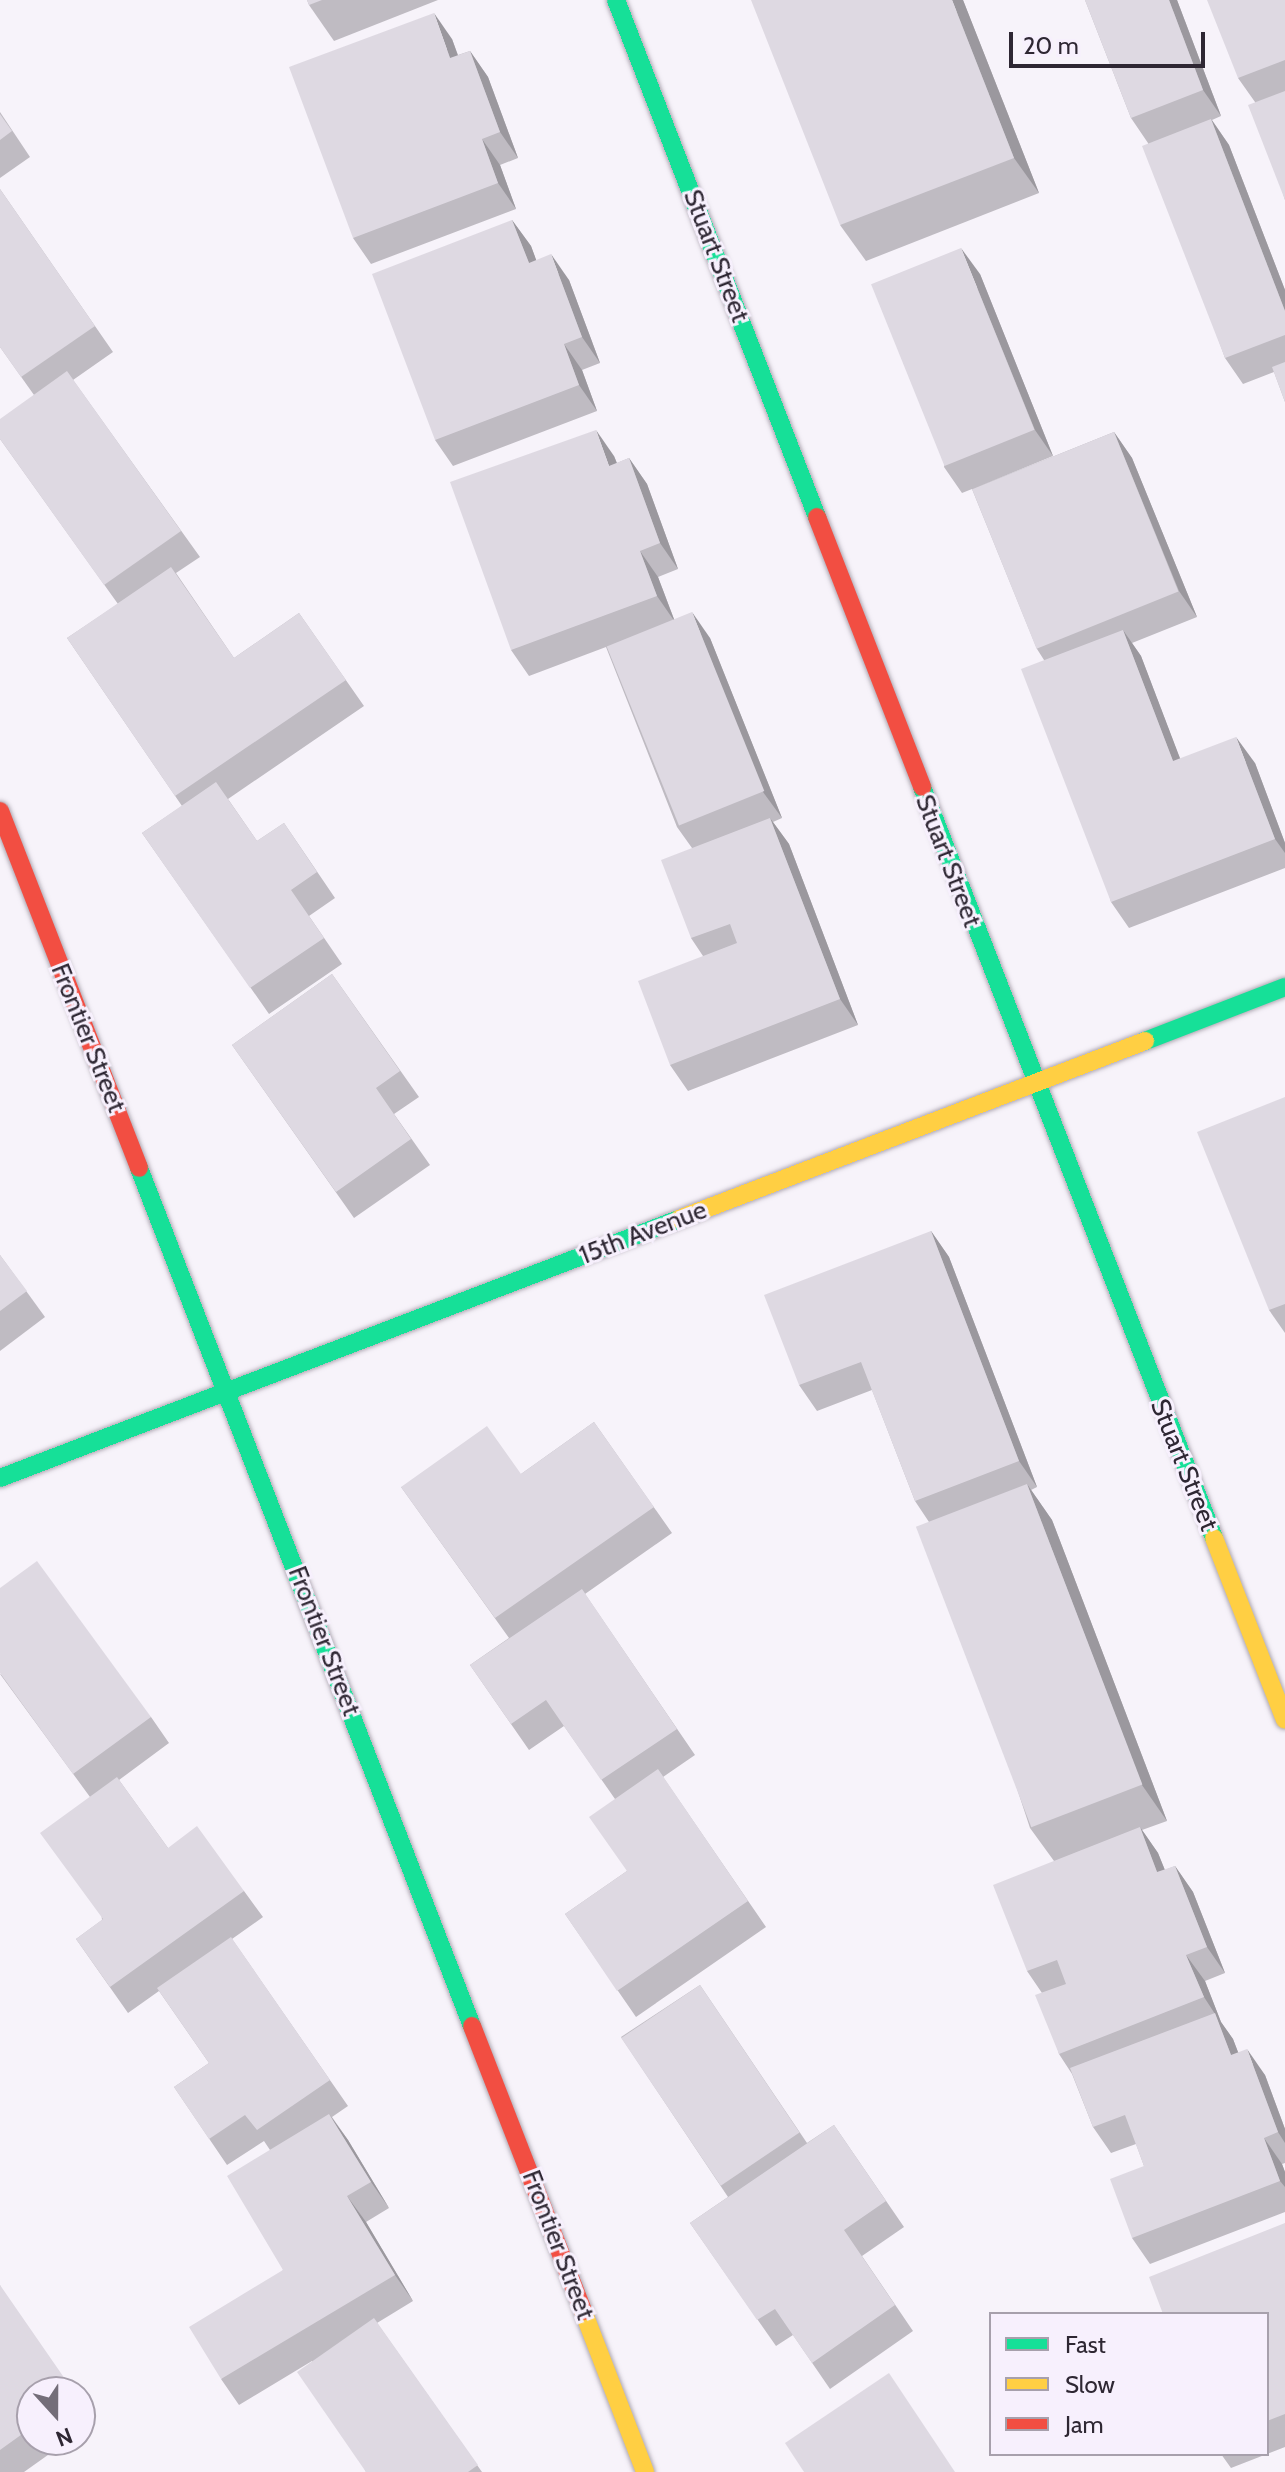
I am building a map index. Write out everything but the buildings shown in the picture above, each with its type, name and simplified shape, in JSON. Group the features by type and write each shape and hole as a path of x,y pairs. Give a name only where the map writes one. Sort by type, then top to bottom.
{"street":[{"name":"Stuart Street","path":"616,0 1033,1084 1285,1720"},
{"name":"Frontier Street","path":"0,811 645,2472"},
{"name":"15th Avenue","path":"0,1478 1285,987"}],"traffic: fast":[{"path":"616,0 817,517"},
{"path":"922,787 1214,1538"},
{"path":"1145,1041 1285,987"},
{"path":"139,1168 472,2026"},
{"path":"0,1478 679,1219"}],"traffic: slow":[{"path":"679,1219 1145,1041"},
{"path":"1214,1538 1285,1720"},
{"path":"583,2311 645,2472"}],"traffic: jam":[{"path":"817,517 922,787"},
{"path":"0,811 139,1168"},
{"path":"472,2026 583,2311"}]}
